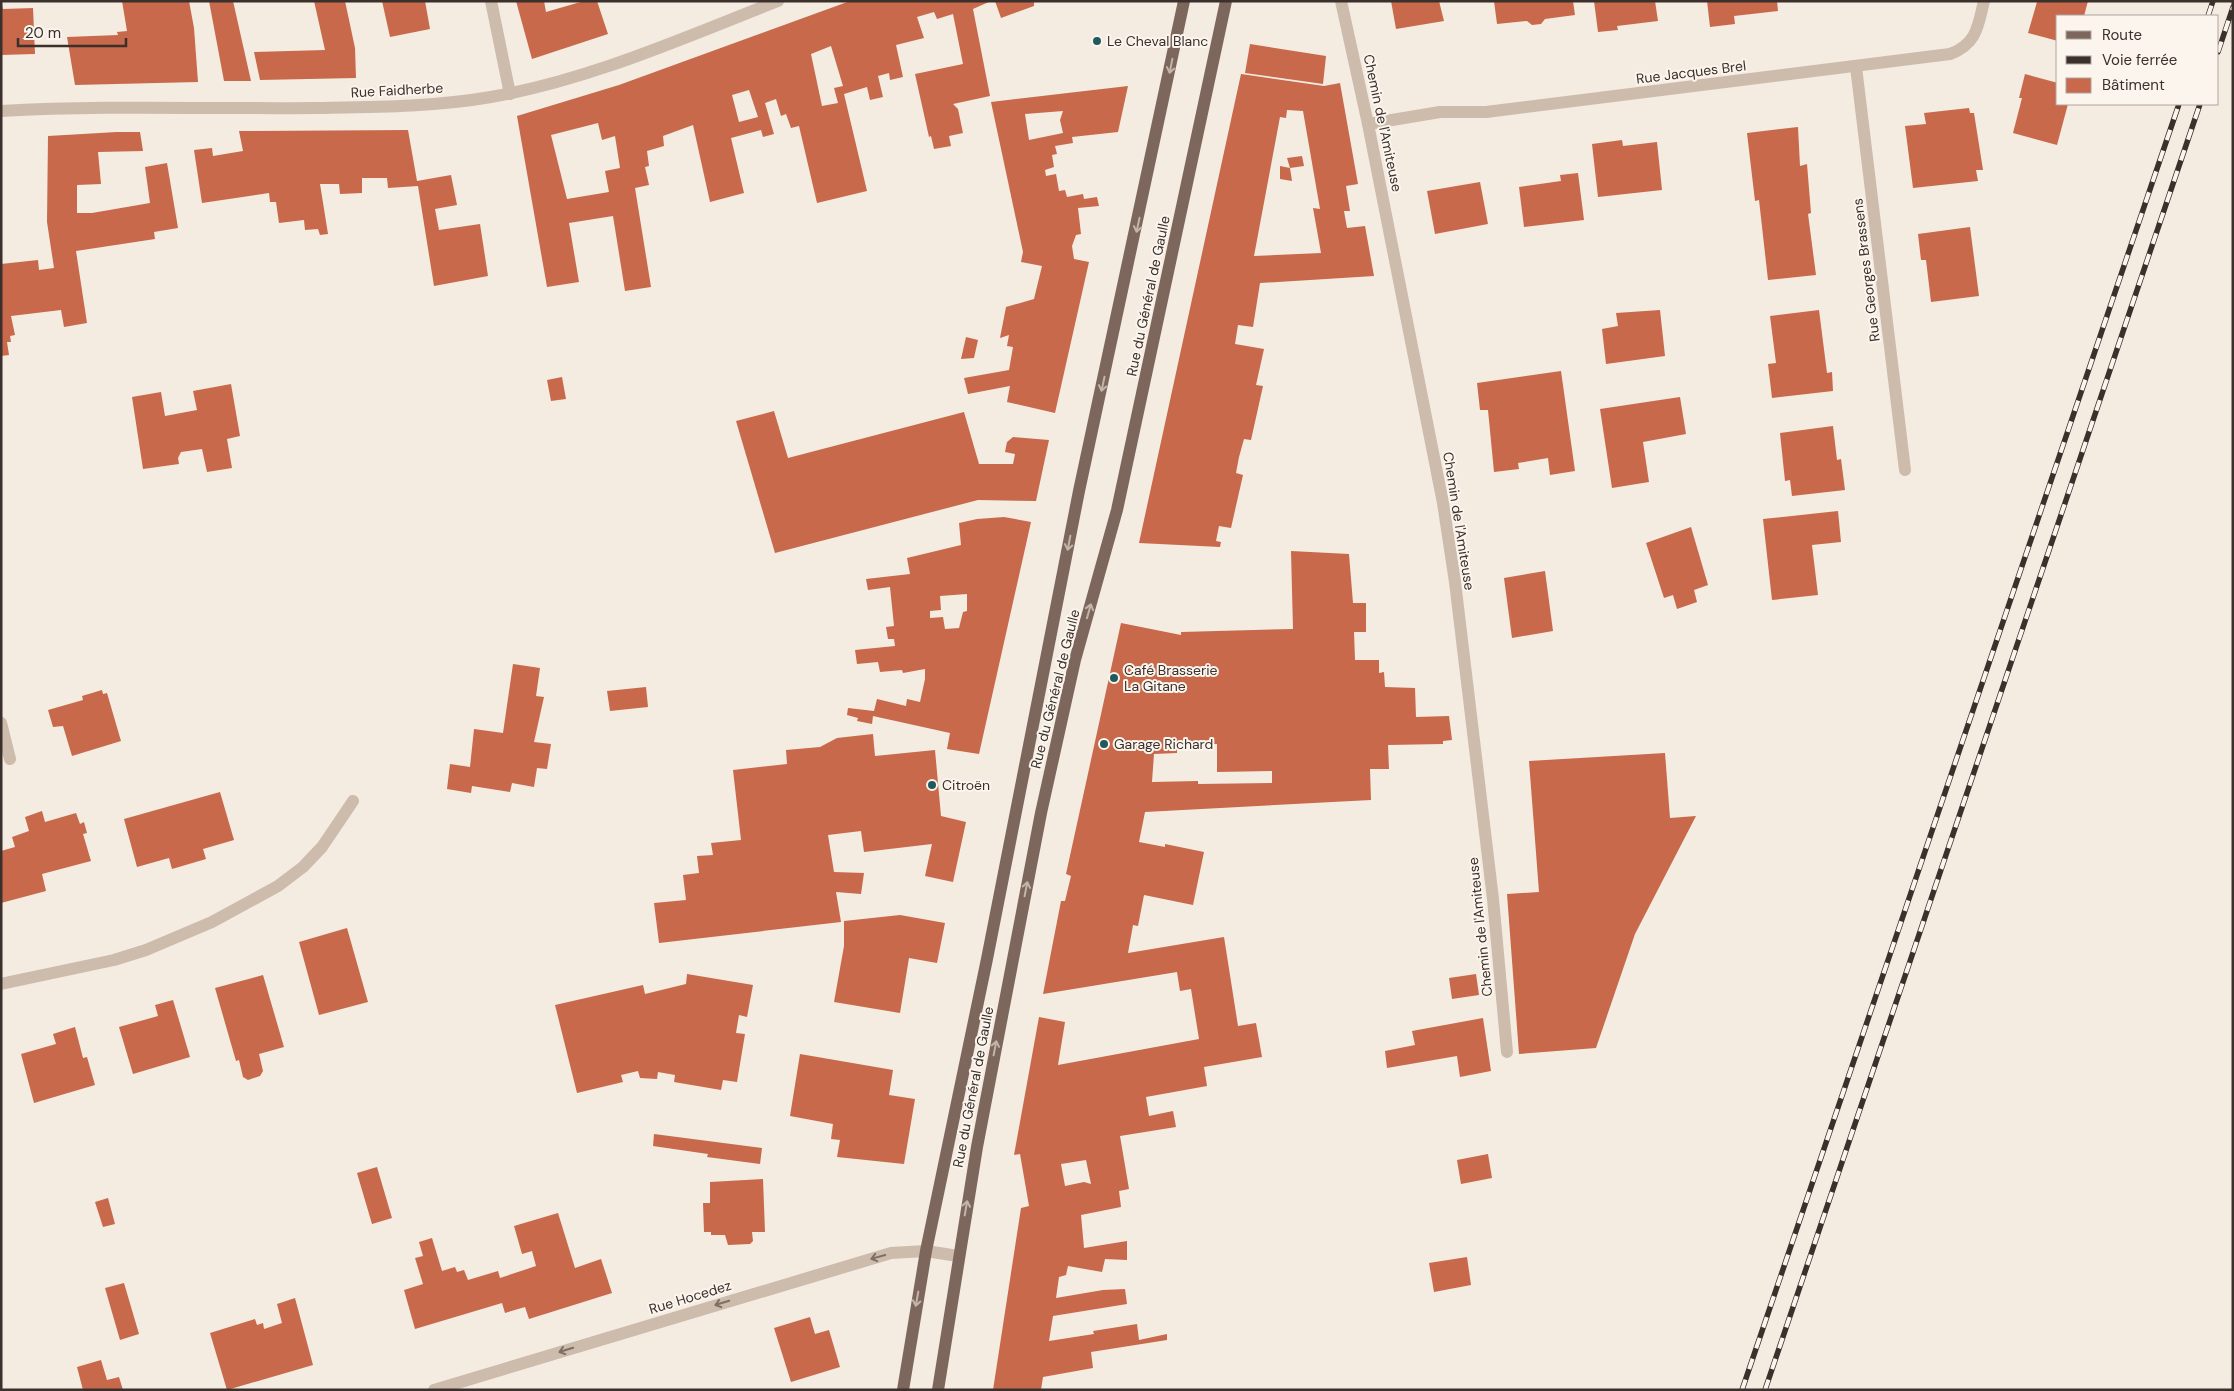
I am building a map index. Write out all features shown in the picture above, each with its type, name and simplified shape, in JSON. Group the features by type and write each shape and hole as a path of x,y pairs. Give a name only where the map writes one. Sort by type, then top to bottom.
{"main road":[{"name":"Rue du Général de Gaulle","path":"903,1390 926,1251 987,959 1079,491 1184,1"},
{"name":"Rue du Général de Gaulle","path":"938,1390 958,1256 984,1108 1064,702 1117,510 1226,1"}],"street":[{"path":"491,1 510,94"},
{"name":"Rue Faidherbe","path":"1,111 416,105 462,101 510,94 598,68 778,1"},
{"name":"Chemin de l'Amiteuse","path":"1341,1 1368,124 1443,503 1455,582 1493,899 1508,1052"},
{"name":"Rue Jacques Brel","path":"1368,124 1440,112 1486,112 1950,54 1969,44 1976,33 1984,1"},
{"name":"Rue Georges Brassens","path":"1856,66 1905,470"},
{"path":"1,723 10,759"},
{"path":"1,984 114,960 146,950 212,922 278,886 302,867 328,841 353,801"},
{"name":"Rue Hocedez","path":"434,1390 891,1253 926,1251 958,1256"}],"building":[{"path":"1,1 3,9 33,8 35,54 1,55"},
{"path":"122,1 189,1 194,28 198,82 75,85 67,37 118,35 117,32 127,31"},
{"path":"209,1 233,1 251,81 224,81"},
{"path":"314,1 345,1 355,48 356,78 260,80 254,52 325,50"},
{"path":"382,1 425,1 430,29 390,37"},
{"path":"516,1 544,1 546,12 584,1 597,1 608,34 532,59"},
{"path":"850,1 991,1 973,9 990,96 953,104 958,109 963,133 949,136 951,146 934,149 931,136 929,137 915,74 963,64 953,14 937,19 934,12 917,17 924,38 896,45 903,77 890,80 889,73 878,76 883,97 870,100 867,87 844,94 867,191 817,203 799,126 791,128 786,114 781,116 776,99 765,103 774,134 763,137 761,130 731,138 744,193 710,202 693,125 663,136 664,146 647,151 649,166 645,167 649,185 635,188 651,287 625,291 613,216 569,223 579,282 547,287 517,116 619,85","holes":["831,46 843,86 834,88 838,103 822,106 811,54","749,90 758,117 739,122 732,95","598,123 602,140 615,136 620,168 605,171 609,192 567,199 551,135"]},
{"path":"995,1 1034,1 1034,6 1001,18"},
{"path":"1391,1 1439,1 1444,21 1396,29"},
{"path":"1494,1 1573,1 1575,15 1545,19 1541,24 1532,25 1527,21 1497,24"},
{"path":"1594,1 1655,1 1658,21 1617,26 1618,30 1598,32"},
{"path":"1707,1 1777,1 1778,11 1734,16 1735,24 1710,27"},
{"path":"2088,1 2084,15 2056,15 2056,40 2028,33 2037,2"},
{"path":"1250,44 1326,56 1323,84 1245,73"},
{"path":"1241,74 1324,86 1340,83 1358,184 1346,186 1350,211 1344,211 1347,228 1365,226 1374,276 1260,283 1253,327 1238,325 1235,344 1264,349 1256,385 1263,386 1251,440 1244,439 1239,457 1236,473 1243,475 1231,528 1219,526 1216,541 1221,542 1220,547 1139,543","holes":["1287,110 1303,111 1320,209 1313,208 1321,253 1254,256 1280,117 1286,118"]},
{"path":"2025,74 2056,82 2056,105 2068,105 2057,145 2013,133 2022,98 2019,98"},
{"path":"1128,86 1118,132 1072,137 1073,143 1055,146 1057,154 1052,155 1054,167 1045,170 1046,176 1056,174 1059,191 1065,190 1067,197 1083,194 1084,199 1097,197 1099,206 1078,208 1081,234 1076,235 1072,246 1074,259 1089,262 1055,413 1007,402 1010,386 968,394 964,378 1009,370 1013,347 1007,346 1009,335 1000,338 1006,307 1034,299 1042,266 1021,262 1023,252 991,102","holes":["1063,111 1060,120 1063,133 1029,140 1025,114"]},
{"path":"1969,108 1970,113 1974,113 1983,170 1976,170 1978,181 1913,188 1905,126 1926,124 1924,113"},
{"path":"1798,127 1800,166 1807,164 1811,213 1808,214 1816,275 1768,280 1759,200 1755,201 1747,133"},
{"path":"408,130 417,181 451,175 457,205 435,209 439,230 480,224 488,276 434,286 418,186 388,188 387,178 362,178 362,193 340,194 339,184 320,184 328,234 320,235 318,229 305,230 304,220 279,223 276,202 270,202 269,193 202,203 194,150 212,148 213,156 243,151 239,131"},
{"path":"140,132 143,151 98,152 101,184 77,185 77,213 92,213 150,203 145,167 167,163 178,228 154,232 155,239 76,251 87,323 64,327 61,310 11,316 15,335 10,336 11,342 7,342 9,355 1,356 1,264 38,260 39,270 54,268 47,222 48,136"},
{"path":"1622,140 1623,146 1657,142 1662,190 1598,197 1592,144"},
{"path":"1302,156 1304,166 1290,168 1287,158"},
{"path":"1280,166 1290,168 1292,181 1280,179"},
{"path":"1578,173 1584,220 1524,227 1519,187 1561,181 1560,175"},
{"path":"1480,182 1488,224 1435,234 1427,191"},
{"path":"1970,227 1979,296 1931,302 1926,260 1921,260 1918,234"},
{"path":"1660,310 1665,356 1606,364 1602,329 1618,326 1616,313"},
{"path":"1819,310 1827,373 1832,372 1833,391 1772,398 1768,364 1776,363 1770,316"},
{"path":"966,337 978,340 974,358 961,359"},
{"path":"1561,371 1575,471 1550,475 1548,458 1518,463 1519,469 1494,472 1488,410 1480,410 1477,383"},
{"path":"562,377 566,399 551,401 547,380"},
{"path":"231,384 240,436 227,439 232,468 207,472 202,449 181,452 178,458 179,464 143,469 132,397 161,392 165,416 197,410 193,391"},
{"path":"1680,397 1686,434 1643,442 1649,482 1612,488 1600,409"},
{"path":"774,411 788,458 964,412 979,464 1013,464 1015,454 1005,452 1007,442 1013,437 1049,440 1036,501 978,500 775,553 736,421"},
{"path":"1833,426 1837,460 1841,459 1845,490 1792,496 1790,480 1785,481 1780,433"},
{"path":"1838,511 1841,542 1812,545 1818,595 1772,600 1763,519"},
{"path":"1004,517 1031,522 979,754 947,749 950,733 873,716 872,724 857,721 858,718 847,715 848,708 874,711 877,699 906,706 907,699 920,702 925,679 925,669 903,673 902,670 880,672 878,662 857,664 855,650 895,646 894,639 888,639 886,627 894,626 890,587 868,590 866,579 910,574 907,558 961,545 959,523 977,519","holes":["967,594 967,611 963,612 959,628 945,629 943,617 930,618 930,611 941,610 940,596"]},
{"path":"1691,527 1708,585 1694,590 1697,602 1677,609 1673,595 1664,598 1646,543"},
{"path":"1291,551 1349,554 1353,603 1366,603 1366,632 1354,632 1355,660 1379,660 1379,673 1384,672 1385,687 1415,688 1416,717 1449,716 1452,740 1443,741 1443,744 1388,745 1389,769 1370,769 1371,800 1145,812 1139,842 1165,847 1165,844 1204,852 1193,905 1144,895 1138,926 1133,925 1128,953 1224,937 1238,1026 1256,1023 1262,1057 1204,1067 1207,1086 1146,1097 1149,1116 1173,1111 1176,1127 1120,1136 1129,1189 1119,1191 1121,1207 1081,1215 1084,1248 1127,1241 1127,1260 1105,1259 1102,1272 1068,1266 1066,1275 1059,1277 1056,1298 1103,1290 1125,1289 1127,1304 1053,1316 1049,1341 1094,1334 1093,1331 1137,1324 1139,1340 1167,1334 1167,1340 1091,1352 1093,1368 1043,1377 1041,1390 993,1390 1021,1208 1029,1206 1020,1154 1014,1155 1039,1017 1065,1022 1058,1065 1199,1039 1191,989 1180,991 1177,972 1043,994 1061,901 1065,901 1071,876 1066,874 1121,623 1181,635 1181,632 1293,629","holes":["1217,744 1217,772 1272,771 1272,783 1198,784 1198,781 1152,782 1154,754 1177,753 1177,745","1086,1160 1091,1184 1084,1182 1065,1186 1061,1164"]},
{"path":"1545,571 1553,631 1512,638 1504,578"},
{"path":"513,664 540,668 536,696 544,697 534,742 551,744 547,769 537,768 534,787 512,783 510,792 472,786 471,793 447,789 450,764 470,767 474,729 503,733"},
{"path":"646,687 648,707 610,711 607,691"},
{"path":"102,690 103,694 107,693 121,741 72,756 63,726 53,727 48,710 83,700 82,696"},
{"path":"873,734 875,756 935,750 941,816 966,822 953,882 925,876 932,844 864,852 861,831 828,835 834,872 864,873 861,894 836,892 841,922 659,943 654,903 686,900 683,875 699,873 697,856 713,855 711,843 741,840 733,770 787,764 786,750 820,747 837,738"},
{"path":"1665,753 1670,818 1696,816 1635,934 1596,1048 1519,1054 1507,894 1539,892 1529,761"},
{"path":"220,792 234,840 203,849 206,859 172,869 169,858 137,867 124,819"},
{"path":"42,811 45,822 76,813 80,824 84,822 87,833 83,834 91,861 42,874 46,891 1,903 1,851 15,847 12,837 29,831 25,817"},
{"path":"900,915 945,923 937,963 909,958 900,1013 834,1002 844,946 844,921"},
{"path":"347,928 368,1002 319,1015 299,942"},
{"path":"687,974 753,985 747,1017 739,1015 736,1033 745,1034 737,1082 723,1080 721,1090 674,1082 675,1075 658,1072 657,1079 640,1078 638,1071 621,1075 623,1082 577,1093 555,1005 643,985 645,994 686,984"},
{"path":"1476,974 1479,995 1452,999 1449,978"},
{"path":"263,975 284,1047 259,1054 263,1071 260,1076 248,1080 243,1077 239,1060 236,1061 215,988"},
{"path":"173,1000 190,1057 133,1074 119,1027 158,1016 155,1005"},
{"path":"1483,1018 1491,1071 1460,1077 1457,1056 1387,1068 1385,1051 1415,1045 1412,1031"},
{"path":"75,1027 83,1058 87,1057 95,1085 34,1103 21,1054 56,1044 53,1034"},
{"path":"800,1054 893,1070 889,1095 915,1099 904,1164 837,1157 840,1140 831,1139 833,1124 790,1116"},
{"path":"654,1134 762,1148 760,1164 707,1157 708,1154 653,1146"},
{"path":"1488,1154 1492,1178 1461,1184 1457,1160"},
{"path":"377,1167 392,1218 372,1224 357,1173"},
{"path":"763,1179 765,1232 752,1232 753,1241 750,1244 728,1245 725,1235 711,1235 711,1232 704,1232 703,1203 710,1203 710,1182"},
{"path":"108,1198 115,1224 103,1227 95,1202"},
{"path":"558,1213 575,1268 601,1259 612,1293 529,1319 525,1307 505,1313 502,1303 415,1329 404,1290 423,1284 415,1258 423,1256 419,1242 432,1238 442,1271 455,1267 457,1272 464,1270 468,1280 498,1271 500,1278 536,1266 532,1251 522,1254 514,1226"},
{"path":"1467,1257 1471,1285 1434,1292 1429,1263"},
{"path":"124,1283 139,1334 120,1340 105,1288"},
{"path":"295,1298 313,1365 227,1390 210,1333 255,1319 257,1325 263,1323 264,1329 282,1323 277,1304"},
{"path":"810,1317 815,1334 829,1330 840,1367 791,1382 774,1328"},
{"path":"101,1360 107,1380 119,1377 123,1390 83,1390 77,1367"}],"railway":[{"path":"2208,15 2213,1"},
{"path":"2219,49 2233,7"},
{"path":"1742,1390 2179,105"},
{"path":"1765,1390 2200,105"}],"place":[{"name":"Le Cheval Blanc","path":"1097,41"},
{"name":"Café Brasserie La Gitane","path":"1114,678"},
{"name":"Garage Richard","path":"1104,744"},
{"name":"Citroën","path":"932,785"}]}
